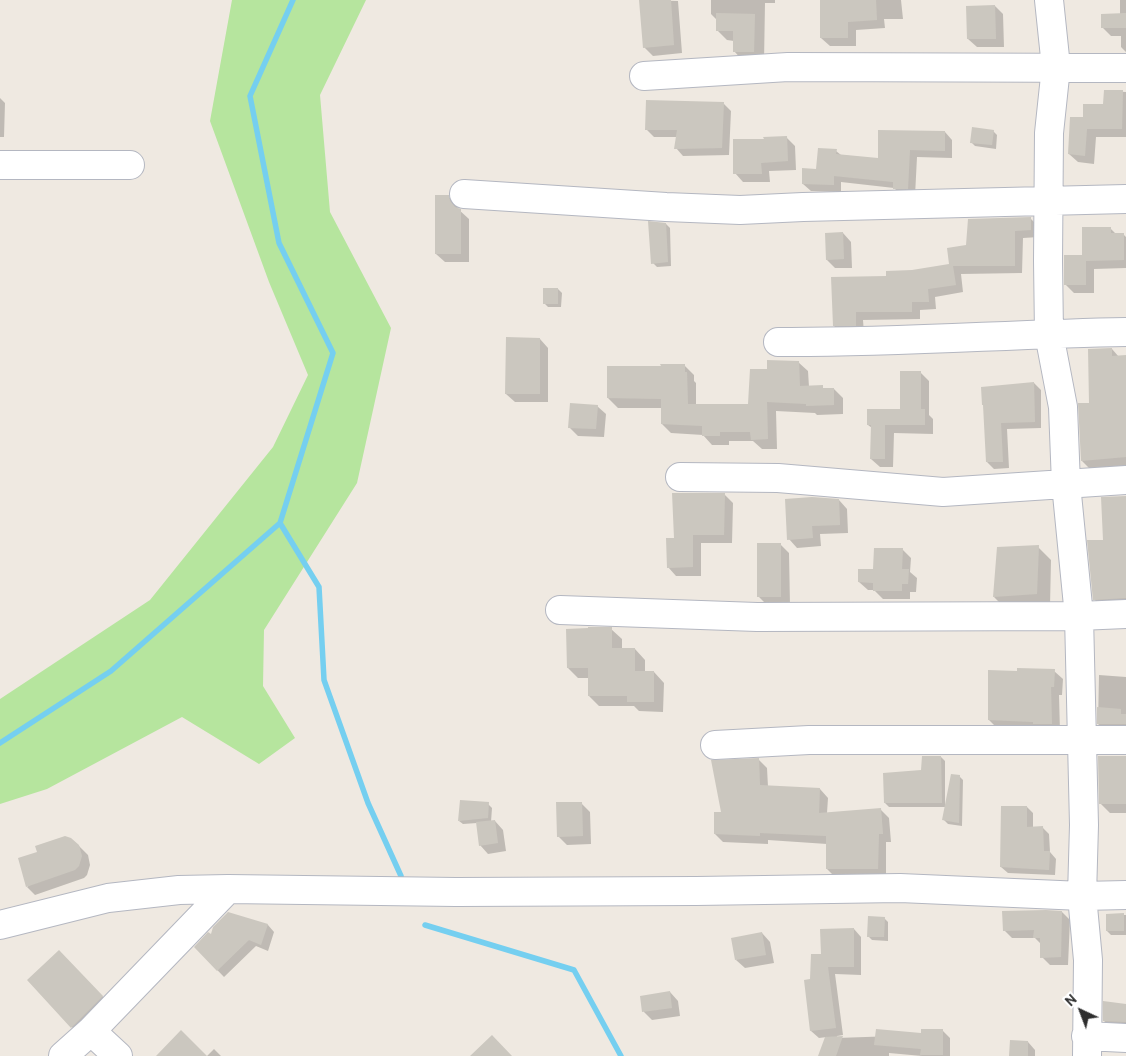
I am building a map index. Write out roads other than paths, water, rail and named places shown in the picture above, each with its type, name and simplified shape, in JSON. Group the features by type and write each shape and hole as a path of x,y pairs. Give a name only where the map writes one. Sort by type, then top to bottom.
{"street":[{"path":"1049,0 1056,67 1050,133 1048,200 1049,334 1062,407 1066,484 1079,616 1084,824 1082,896 1088,960 1086,1046 1126,1038"},
{"path":"644,76 788,67 1126,68"},
{"path":"0,165 130,166"},
{"path":"464,194 666,208 740,210 1126,199"},
{"path":"778,342 856,342 1126,332"},
{"path":"680,477 778,478 943,492 1126,480"},
{"path":"560,610 757,617 1079,616 1126,614"},
{"path":"715,745 809,740 1126,740"},
{"path":"0,925 108,898 179,890 486,892 900,888 1082,896 1126,895"},
{"path":"63,1056 91,1031 228,889"},
{"path":"91,1031 118,1056"}],"waterway":[{"path":"0,743 111,671 280,523 333,353 279,243 250,96 293,0"},
{"path":"280,523 319,587 324,680 368,803 401,876"},
{"path":"425,925 574,970 621,1056"}]}
